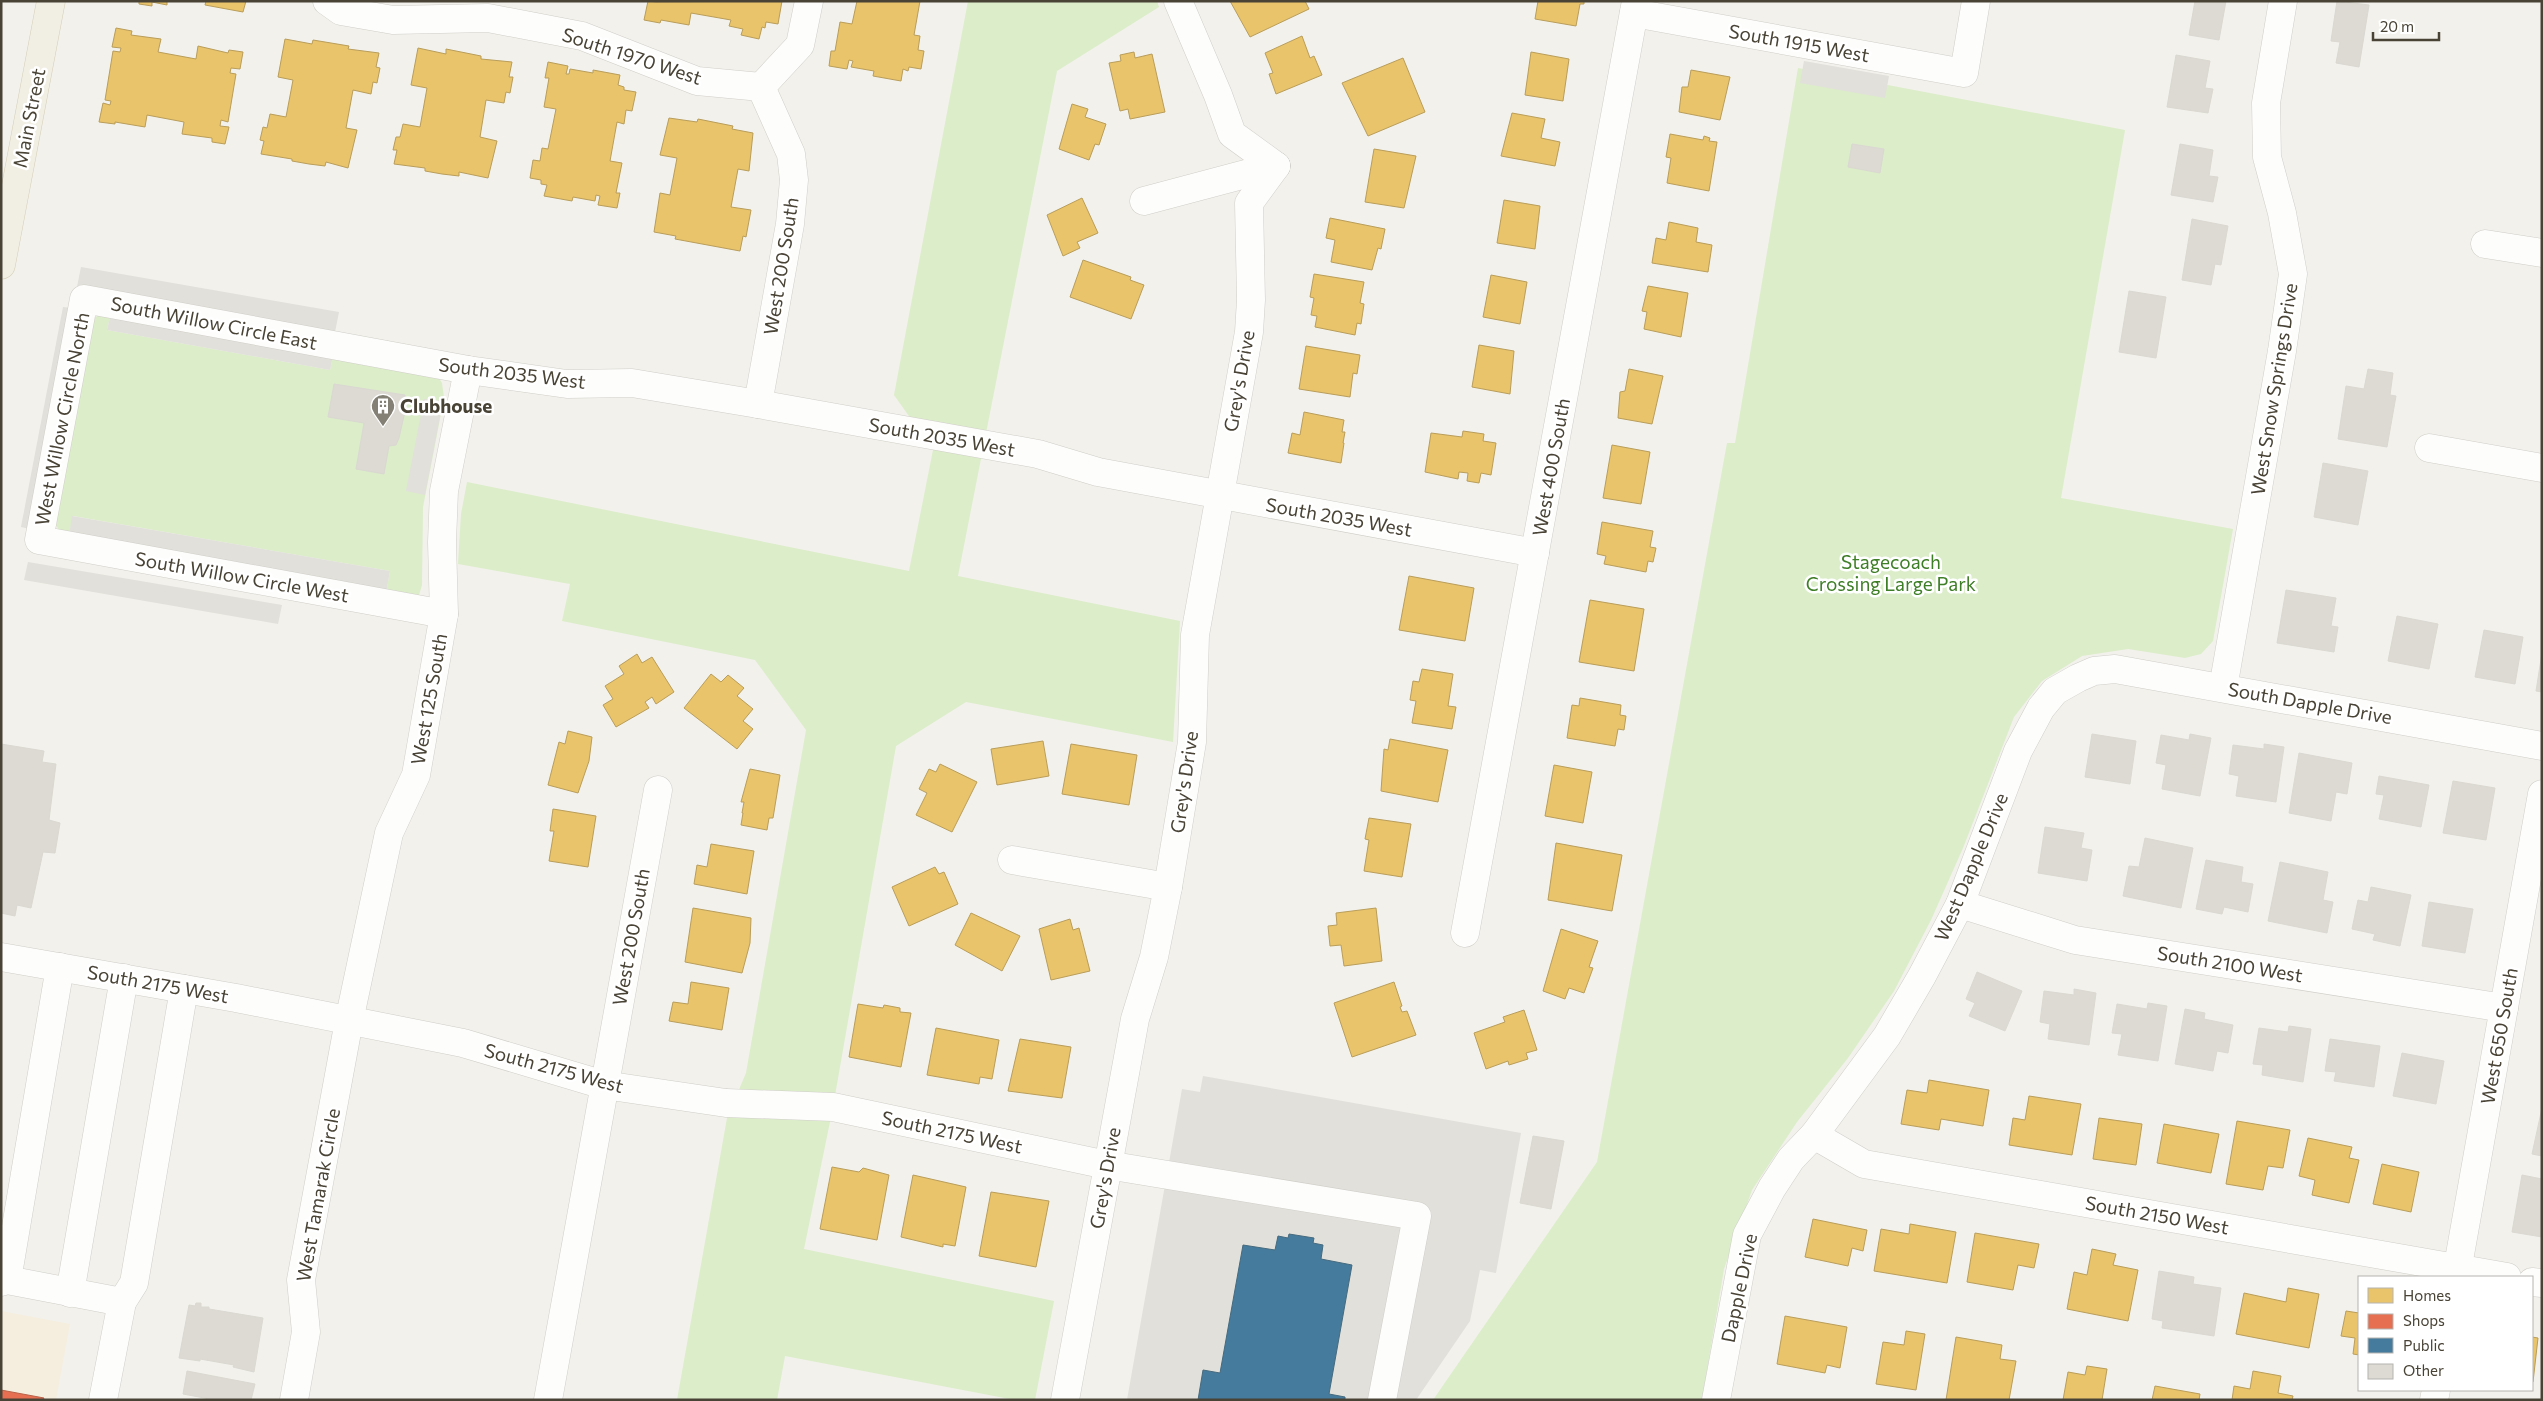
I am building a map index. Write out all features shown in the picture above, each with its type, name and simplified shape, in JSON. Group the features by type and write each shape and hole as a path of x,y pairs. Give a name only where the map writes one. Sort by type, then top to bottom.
{"main road":[{"name":"Main Street","path":"1,265 5,226 50,1"}],"street":[{"name":"South 1970 West","path":"328,1 341,11 393,20 488,18 582,36 697,81 761,87"},
{"path":"761,87 800,45 809,1"},
{"path":"1178,1 1218,95 1232,134 1276,166"},
{"name":"South 1915 West","path":"1635,7 1964,73 1976,1"},
{"name":"West Snow Springs Drive","path":"2223,688 2279,370 2293,274 2282,213 2267,157 2266,103 2284,1"},
{"name":"West 400 South","path":"1465,933 1635,7"},
{"name":"West 200 South","path":"758,404 790,224 794,180 792,154 761,87"},
{"path":"1144,201 1276,166"},
{"name":"Grey's Drive","path":"1065,1400 1135,1019 1154,957 1168,887 1192,742 1195,635 1249,332 1251,292 1249,203 1276,166"},
{"path":"2485,244 2542,253"},
{"name":"South Willow Circle East","path":"84,299 344,348"},
{"name":"West Willow Circle North","path":"39,540 84,299"},
{"name":"South 2035 West","path":"344,348 468,370 567,384 632,383 758,404 1038,454 1098,472 1536,553"},
{"name":"West 125 South","path":"349,1021 389,833 416,775 444,614 442,542 444,491 468,370"},
{"path":"2429,448 2542,468"},
{"name":"South Willow Circle West","path":"39,540 444,614"},
{"name":"South Dapple Drive","path":"2078,678 2094,671 2114,669 2542,746"},
{"name":"West Dapple Drive","path":"1814,1135 1887,1036 1922,976 1960,904 2030,725 2055,690 2078,678"},
{"name":"West 200 South","path":"604,1084 658,790"},
{"name":"West 650 South","path":"2457,1273 2542,794"},
{"path":"1012,860 1168,887"},
{"name":"South 2100 West","path":"1960,904 2075,940 2504,1008"},
{"name":"South 2175 West","path":"1,957 184,988 463,1043 604,1084 726,1103 833,1107 1107,1165 1417,1216 1382,1400"},
{"path":"60,967 9,1223 4,1281 122,1302"},
{"path":"70,1293 124,978"},
{"path":"103,1400 122,1302 134,1283 184,988"},
{"name":"West Tamarak Circle","path":"294,1400 306,1332 301,1280 349,1021"},
{"path":"548,1400 604,1084"},
{"name":"South 2150 West","path":"1814,1135 1864,1164 2457,1273 2494,1276"},
{"name":"Dapple Drive","path":"1716,1400 1746,1235 1772,1188 1791,1159 1814,1135"}],"shaded area":[{"path":"1804,61 1889,76 1885,98 1800,83"},
{"path":"81,267 339,312 335,332 77,287"},
{"path":"63,307 71,308 30,529 21,527"},
{"path":"111,313 334,352 330,370 107,330"},
{"path":"424,399 443,401 425,495 406,491"},
{"path":"72,516 390,571 386,593 69,536"},
{"path":"28,562 282,605 278,624 24,580"},
{"path":"1203,1076 1521,1133 1496,1273 1480,1270 1470,1321 1416,1400 1127,1400 1182,1089 1200,1092"},
{"path":"1,1311 70,1324 56,1400 1,1400"}],"green space":[{"path":"968,1 1157,1 1159,7 1057,71 958,576 1180,621 1173,742 966,702 896,746 833,1107 804,1249 1054,1301 1035,1400 1015,1400 785,1356 777,1400 677,1400 727,1118 746,1073 806,730 755,660 562,621 570,584 458,564 461,514 467,482 909,571 933,450 894,395"},
{"name":"Stagecoach Crossing Large Park","path":"1798,68 2125,130 2061,498 2233,529 2213,641 2201,654 2185,658 2128,649 2082,656 2042,681 2014,717 1963,848 1931,920 1894,991 1848,1058 1797,1122 1752,1190 1724,1269 1702,1400 1433,1400 1597,1162 1727,443 1735,443"},
{"path":"103,313 111,313 107,330 330,370 334,352 438,377 442,383 444,398 423,507 422,585 419,595 386,593 390,571 73,516 69,536 62,534 55,524 92,319"}],"building: Homes":[{"path":"139,1 167,1 167,5 152,2 152,6 139,4"},
{"path":"206,1 246,1 243,12 205,5"},
{"path":"648,1 782,1 778,24 766,22 765,28 762,27 759,39 741,35 743,29 729,26 731,20 691,13 689,25 661,20 660,23 644,20"},
{"path":"857,1 920,1 914,35 920,36 918,50 924,51 921,69 909,67 908,71 903,69 901,81 873,76 874,71 851,67 853,61 849,60 847,69 829,66 831,51 835,51 840,22 852,24"},
{"path":"1230,1 1305,1 1309,9 1250,37"},
{"path":"1538,1 1584,1 1584,4 1580,4 1576,26 1535,19"},
{"path":"116,28 132,31 131,35 161,39 158,52 196,59 198,46 228,53 229,50 243,52 240,69 231,68 230,73 236,74 228,122 221,120 220,126 229,127 225,144 212,142 212,138 182,134 184,122 147,115 145,127 115,122 115,124 99,122 103,103 110,105 111,101 105,100 113,51 120,52 121,48 112,47"},
{"path":"1302,36 1310,58 1314,56 1322,75 1276,94 1269,74 1273,73 1265,53"},
{"path":"285,39 312,44 313,40 349,46 348,49 379,53 376,67 380,68 377,83 373,82 371,94 353,90 346,128 357,130 348,168 326,162 325,166 261,154 264,141 260,140 263,127 267,128 270,114 286,117 293,80 278,77"},
{"path":"418,48 446,54 446,49 481,56 481,59 512,62 509,77 513,77 510,93 506,92 504,103 486,100 480,137 497,141 488,178 459,172 459,176 442,174 425,171 425,168 394,164 397,150 393,150 396,137 400,137 403,124 420,127 427,88 411,85"},
{"path":"1134,52 1135,58 1152,54 1165,112 1130,119 1128,109 1120,111 1109,63 1121,61 1120,55"},
{"path":"1531,52 1569,59 1563,101 1525,95"},
{"path":"1403,58 1425,112 1368,136 1342,83"},
{"path":"548,62 568,66 566,74 569,74 570,69 593,73 593,70 620,75 618,85 624,87 624,90 636,92 632,111 626,110 624,124 617,122 610,161 622,163 616,193 620,193 617,208 598,205 600,196 596,195 595,201 573,197 572,201 544,196 547,185 541,184 541,180 530,178 533,160 540,161 542,148 548,149 556,109 544,107 549,78 545,78"},
{"path":"1691,70 1730,77 1720,120 1679,112 1682,87 1688,87"},
{"path":"1072,104 1088,109 1085,117 1106,124 1099,145 1095,144 1089,160 1059,149"},
{"path":"1512,113 1545,119 1541,138 1560,142 1555,166 1501,156"},
{"path":"669,118 697,122 698,119 733,126 732,129 753,133 749,171 738,169 731,207 751,210 746,237 743,236 740,251 675,239 676,236 654,232 660,193 670,195 677,158 660,155"},
{"path":"1670,134 1703,140 1704,136 1710,138 1709,141 1717,142 1709,191 1667,183 1671,158 1666,157"},
{"path":"1374,149 1416,156 1404,208 1365,202"},
{"path":"1082,198 1098,233 1077,242 1080,248 1063,256 1047,215"},
{"path":"1504,200 1540,206 1535,249 1497,243"},
{"path":"1330,218 1385,229 1381,249 1378,248 1372,270 1331,262 1335,240 1326,238"},
{"path":"1669,222 1698,228 1696,242 1712,245 1708,272 1652,263 1656,238 1666,240"},
{"path":"1083,260 1131,277 1130,280 1144,285 1131,319 1070,297"},
{"path":"1314,274 1364,282 1360,303 1364,304 1361,324 1357,323 1355,335 1315,327 1317,316 1311,315 1314,298 1310,297"},
{"path":"1491,275 1527,282 1520,324 1483,317"},
{"path":"1648,286 1688,293 1681,337 1644,329 1647,312 1642,311"},
{"path":"1479,345 1514,351 1510,394 1472,387"},
{"path":"1306,346 1360,355 1357,374 1353,373 1350,397 1299,389"},
{"path":"1629,369 1663,376 1652,424 1618,418 1620,392 1625,391"},
{"path":"1304,412 1344,420 1342,432 1345,432 1341,463 1288,453 1292,433 1300,435"},
{"path":"1463,431 1484,434 1483,441 1496,443 1491,475 1481,473 1479,483 1467,481 1468,473 1459,472 1458,479 1425,472 1431,433 1462,437"},
{"path":"1612,445 1650,452 1641,504 1603,498"},
{"path":"1602,522 1653,531 1650,547 1656,548 1653,562 1648,561 1646,572 1604,564 1606,556 1597,554"},
{"path":"1409,576 1474,588 1465,641 1399,630"},
{"path":"1590,600 1644,609 1634,671 1579,662"},
{"path":"637,654 642,663 652,657 674,692 656,704 652,697 645,702 649,708 616,727 603,705 613,699 605,686 624,674 619,666"},
{"path":"1422,669 1453,674 1448,706 1456,707 1452,729 1412,723 1416,701 1410,700 1413,681 1419,682"},
{"path":"711,674 721,682 728,675 744,688 737,696 753,709 743,721 753,729 737,749 684,708"},
{"path":"1580,698 1621,705 1620,715 1626,716 1624,730 1618,729 1615,746 1567,738 1572,705 1579,706"},
{"path":"568,731 592,737 589,761 578,793 548,785 559,742 565,744"},
{"path":"1390,739 1448,750 1438,802 1381,791 1384,749 1388,750"},
{"path":"1043,741 1049,776 997,785 991,749"},
{"path":"1071,744 1137,755 1129,805 1062,794"},
{"path":"940,764 977,782 952,832 916,815 927,793 919,789 929,769 936,772"},
{"path":"1554,765 1592,772 1583,823 1545,816"},
{"path":"750,769 780,775 773,818 769,818 767,830 741,825 744,802 741,802"},
{"path":"553,809 596,816 588,867 549,861 554,831 550,831"},
{"path":"1369,818 1411,824 1402,877 1364,871 1369,840 1365,839"},
{"path":"1556,843 1622,855 1612,911 1548,900"},
{"path":"711,844 754,851 747,894 694,884 697,865 707,867"},
{"path":"935,867 939,874 944,872 958,904 909,926 892,887"},
{"path":"693,908 751,918 750,943 742,973 685,962"},
{"path":"1376,908 1382,961 1344,966 1341,945 1330,946 1328,926 1337,925 1336,913"},
{"path":"971,913 1020,936 1002,971 955,945"},
{"path":"1070,919 1073,930 1079,928 1090,971 1051,980 1039,929"},
{"path":"1561,929 1598,941 1589,967 1593,968 1584,993 1569,988 1565,999 1543,991"},
{"path":"691,982 729,988 722,1030 669,1021 673,1002 688,1004"},
{"path":"1394,982 1402,1006 1400,1007 1402,1012 1407,1011 1416,1035 1352,1057 1334,1003"},
{"path":"858,1004 883,1008 884,1005 900,1008 900,1012 911,1013 901,1067 849,1057"},
{"path":"1524,1010 1537,1050 1526,1053 1528,1059 1509,1065 1508,1061 1486,1069 1474,1033 1505,1022 1503,1017"},
{"path":"936,1028 999,1040 992,1079 980,1077 979,1084 927,1075"},
{"path":"1020,1039 1071,1047 1062,1098 1008,1091"},
{"path":"1929,1080 1989,1090 1983,1126 1941,1119 1939,1130 1901,1124 1907,1090 1927,1093"},
{"path":"2029,1096 2081,1104 2072,1155 2009,1145 2013,1118 2025,1120"},
{"path":"2099,1118 2142,1124 2136,1165 2093,1159"},
{"path":"2237,1121 2290,1130 2283,1168 2268,1166 2263,1190 2226,1184"},
{"path":"2164,1124 2219,1134 2211,1173 2157,1163"},
{"path":"2308,1138 2352,1147 2349,1158 2359,1160 2349,1203 2312,1195 2315,1180 2299,1176"},
{"path":"2382,1164 2419,1172 2411,1212 2373,1204"},
{"path":"832,1167 859,1172 863,1168 889,1175 877,1240 820,1229"},
{"path":"913,1175 966,1187 955,1246 943,1244 943,1247 901,1237"},
{"path":"991,1192 1049,1201 1036,1267 979,1256"},
{"path":"1813,1219 1867,1230 1863,1251 1852,1248 1848,1266 1805,1257"},
{"path":"1910,1224 1956,1232 1947,1283 1874,1271 1881,1229 1909,1234"},
{"path":"1975,1233 2039,1244 2034,1268 2018,1265 2013,1290 1967,1282"},
{"path":"2092,1249 2116,1254 2113,1265 2138,1270 2128,1321 2067,1309 2074,1272 2087,1275"},
{"path":"2288,1288 2319,1294 2309,1348 2236,1334 2244,1293 2286,1302"},
{"path":"2346,1311 2358,1313 2358,1355 2353,1354 2355,1338 2341,1336"},
{"path":"1785,1316 1847,1327 1840,1368 1827,1365 1825,1373 1777,1364"},
{"path":"1906,1331 1925,1334 1916,1390 1876,1384 1883,1342 1904,1345"},
{"path":"1956,1337 2002,1345 2000,1359 2016,1361 2009,1400 1946,1400"},
{"path":"2533,1337 2538,1338 2533,1382"},
{"path":"2087,1366 2107,1369 2102,1400 2063,1400 2068,1372 2085,1375"},
{"path":"2253,1371 2281,1376 2278,1393 2293,1396 2292,1400 2232,1400 2234,1386 2250,1389"},
{"path":"2155,1386 2200,1394 2199,1400 2152,1400"}],"building: Shops":[{"path":"1,1390 44,1398 43,1400 1,1400"}],"building: Public":[{"path":"1289,1234 1314,1238 1313,1243 1323,1245 1321,1259 1352,1265 1329,1394 1345,1397 1345,1400 1198,1400 1203,1370 1220,1373 1243,1245 1275,1250 1278,1236 1288,1238"}],"building: Other":[{"path":"2195,1 2226,1 2219,40 2189,35"},
{"path":"2337,1 2369,5 2359,67 2336,63 2340,42 2331,41"},
{"path":"2176,55 2210,61 2205,88 2213,89 2208,113 2167,107"},
{"path":"1852,144 1884,149 1880,173 1848,167"},
{"path":"2180,144 2213,150 2209,176 2218,177 2213,202 2171,195"},
{"path":"2192,219 2228,226 2221,265 2215,264 2211,285 2182,280"},
{"path":"2129,291 2166,297 2156,358 2119,352"},
{"path":"2368,369 2393,373 2390,395 2396,396 2387,447 2338,439 2346,386 2364,389"},
{"name":"Clubhouse","path":"334,384 405,395 406,407 399,438 396,445 389,446 384,474 356,469 364,423 328,417"},
{"path":"2323,463 2368,471 2358,525 2314,517"},
{"path":"2286,590 2336,598 2331,626 2338,627 2334,652 2277,643"},
{"path":"2397,616 2438,624 2429,669 2388,661"},
{"path":"2484,630 2523,637 2515,684 2475,677"},
{"path":"2542,653 2542,692 2536,691"},
{"path":"2092,734 2136,741 2130,784 2085,777"},
{"path":"2190,734 2211,738 2200,796 2162,789 2166,765 2156,763 2161,735 2189,740"},
{"path":"1,744 44,751 42,762 56,764 49,820 60,823 55,853 43,852 31,908 17,905 15,916 1,913"},
{"path":"2264,744 2284,747 2276,802 2236,796 2239,776 2229,774 2233,745 2264,749"},
{"path":"2299,753 2352,763 2347,794 2336,792 2331,821 2289,813"},
{"path":"2379,776 2429,785 2421,827 2379,819 2384,795 2376,794"},
{"path":"2453,781 2495,788 2486,840 2443,833"},
{"path":"2045,827 2084,833 2081,848 2092,850 2087,881 2038,873"},
{"path":"2145,838 2193,848 2181,908 2123,896 2129,866 2139,867"},
{"path":"2206,860 2243,867 2241,882 2253,884 2248,912 2224,907 2222,914 2196,909"},
{"path":"2280,862 2328,872 2323,900 2333,902 2327,933 2268,921"},
{"path":"2371,887 2411,895 2400,946 2373,940 2375,934 2352,929 2358,900 2368,902"},
{"path":"2429,902 2473,909 2465,953 2422,946"},
{"path":"1977,972 2022,991 2005,1031 1969,1016 1975,1003 1966,999"},
{"path":"2074,989 2096,993 2089,1045 2048,1039 2050,1024 2040,1022 2044,991 2074,995"},
{"path":"2148,1003 2167,1006 2158,1061 2118,1055 2122,1034 2112,1033 2117,1004 2147,1009"},
{"path":"2185,1009 2205,1013 2204,1019 2233,1025 2228,1053 2217,1051 2213,1071 2175,1064"},
{"path":"2289,1026 2311,1029 2303,1082 2262,1075 2263,1065 2253,1064 2259,1028 2288,1032"},
{"path":"2330,1039 2380,1046 2374,1087 2334,1081 2336,1072 2325,1071"},
{"path":"2402,1053 2444,1061 2436,1104 2393,1096"},
{"path":"2542,1108 2542,1156 2532,1154"},
{"path":"1533,1136 1564,1141 1551,1209 1520,1203"},
{"path":"2522,1175 2542,1179 2542,1237 2512,1232"},
{"path":"2159,1271 2194,1277 2193,1284 2221,1288 2214,1336 2162,1328 2163,1321 2152,1319"},
{"path":"196,1303 201,1303 201,1307 209,1307 209,1309 263,1318 254,1372 233,1367 234,1365 200,1359 200,1361 179,1358 189,1305 195,1306"},
{"path":"187,1371 255,1384 251,1400 215,1400 183,1394"}],"place":[{"name":"Clubhouse","path":"383,427"}]}
